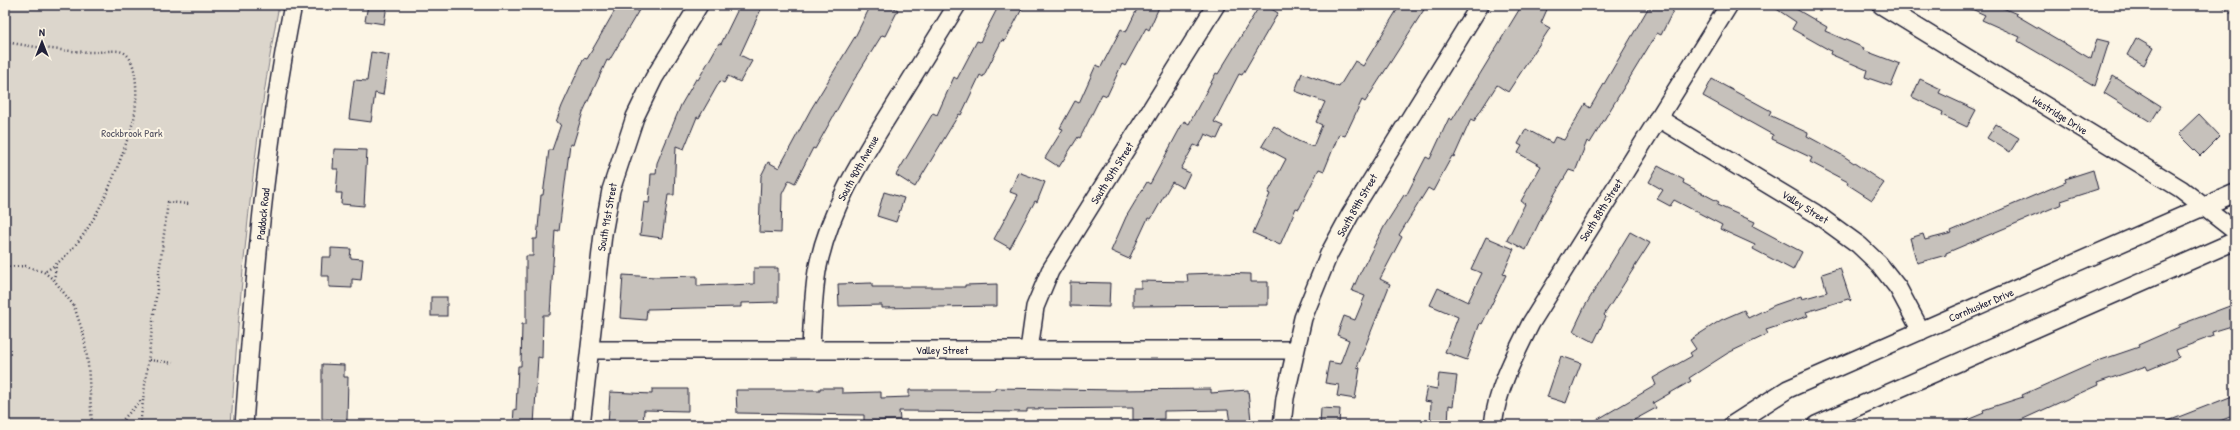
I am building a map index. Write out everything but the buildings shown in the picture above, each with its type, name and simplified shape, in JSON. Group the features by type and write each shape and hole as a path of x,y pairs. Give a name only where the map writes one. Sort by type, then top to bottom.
{"street":[{"name":"Paddock Road","path":"244,425 263,204 278,90 293,5"},
{"name":"South 91st Street","path":"582,425 603,234 611,190 635,117 654,78 699,5"},
{"name":"South 90th Avenue","path":"811,350 813,303 817,270 827,234 840,200 866,151 957,5"},
{"name":"South 90th Street","path":"1029,350 1036,307 1050,271 1216,5"},
{"name":"South 89th Street","path":"1282,425 1285,398 1295,350 1314,286 1346,221 1480,5"},
{"name":"South 88th Street","path":"1493,425 1499,399 1512,361 1530,323 1729,5"},
{"name":"Westridge Drive","path":"1881,5 2181,189 2235,230"},
{"name":"Valley Street","path":"1658,118 1815,213 1859,245 1879,264 1898,288 1921,331"},
{"name":"Cornhusker Drive","path":"1732,425 1788,389 2235,193"},
{"path":"1816,425 2235,241"},
{"name":"Valley Street","path":"590,350 1295,350"}],"path":[{"path":"2220,5 2235,15"},
{"path":"5,42 90,52 117,51 124,53 131,63 137,104 129,135 97,213 76,243 56,266 44,272"},
{"path":"140,425 142,399 149,360 168,202 190,204"},
{"path":"5,267 25,266 44,272 54,280 74,306 84,336 88,364 92,425"},
{"path":"54,280 56,266"},
{"path":"149,360 173,363"},
{"path":"118,425 142,399"}],"green space":[{"name":"Rockbrook Park","path":"5,5 279,5 262,109 249,214 243,267 231,425 5,425"}]}
